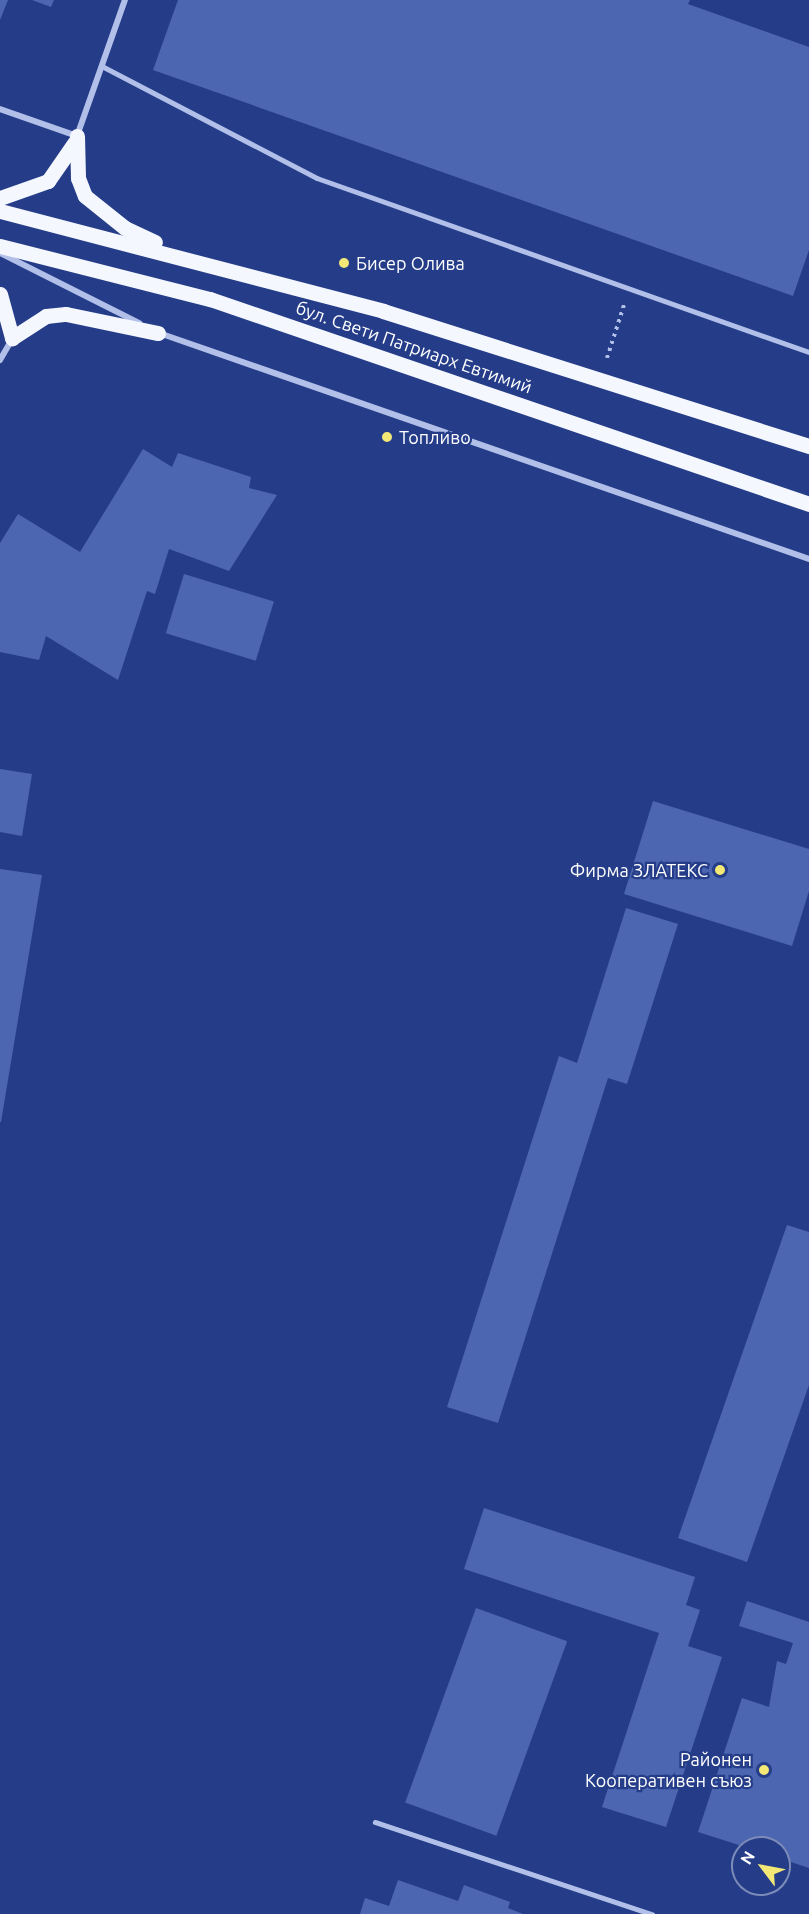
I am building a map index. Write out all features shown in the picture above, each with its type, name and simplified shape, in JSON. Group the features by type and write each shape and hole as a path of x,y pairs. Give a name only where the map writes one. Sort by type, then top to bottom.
{"main road":[{"path":"0,198 48,181 77,136"},
{"path":"77,136 78,178 85,196 125,228 182,255"},
{"name":"бул. Свети Патриарх Евтимий","path":"0,211 182,255 601,377 809,446"},
{"name":"бул. Свети Патриарх Евтимий","path":"0,246 210,299 809,504"},
{"path":"0,294 12,338 46,316 66,314 158,333"}],"street":[{"path":"0,109 77,136 125,0"},
{"path":"0,253 158,333 809,559"},
{"path":"0,360 12,338"}],"lane":[{"path":"102,66 317,178 809,352"},
{"path":"375,1822 652,1914"}],"building":[{"path":"0,0 8,0 0,20"},
{"path":"32,0 54,0 51,7"},
{"path":"178,0 690,0 688,4 809,47 809,250 793,296 153,70"},
{"path":"143,449 172,467 178,453 251,477 249,488 277,495 229,571 169,549 155,594 147,591 118,680 46,636 39,660 0,652 0,543 18,514 80,552"},
{"path":"184,574 274,601 256,661 166,633"},
{"path":"0,769 32,774 22,836 0,832"},
{"name":"Фирма ЗЛАТЕКС","path":"653,801 809,849 809,891 792,946 624,894"},
{"path":"0,869 42,875 1,1122 0,1122"},
{"path":"626,908 678,924 627,1084 608,1078 498,1423 447,1407 559,1056 577,1063"},
{"path":"787,1225 809,1232 809,1385 747,1562 678,1538"},
{"path":"484,1508 695,1577 686,1605 700,1610 688,1646 722,1657 666,1827 602,1807 659,1633 464,1569"},
{"name":"Районен Кооперативен съюз","path":"747,1601 809,1622 809,1868 791,1862 791,1836 731,1836 731,1843 698,1832 742,1698 769,1707 777,1661 786,1664 793,1643 739,1626"},
{"path":"476,1608 567,1641 496,1836 405,1803"},
{"path":"398,1880 458,1901 464,1885 510,1902 508,1908 523,1914 360,1914 365,1898 389,1906"}],"place":[{"name":"Бисер Олива","path":"344,263"},
{"name":"Топливо","path":"387,437"},
{"name":"Фирма ЗЛАТЕКС","path":"720,870"},
{"name":"Районен Кооперативен съюз","path":"764,1770"}]}
